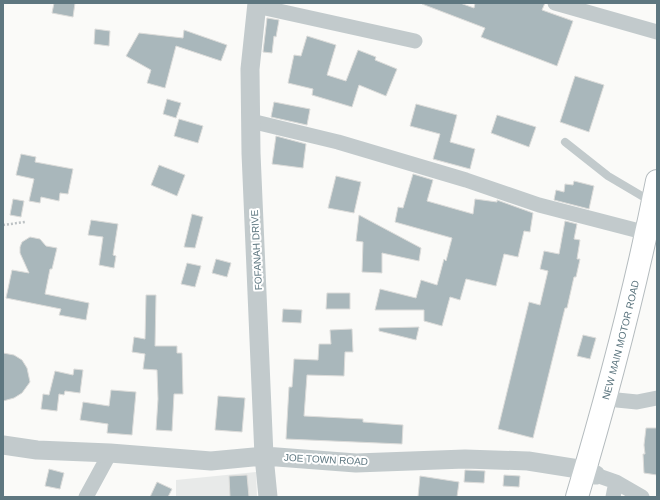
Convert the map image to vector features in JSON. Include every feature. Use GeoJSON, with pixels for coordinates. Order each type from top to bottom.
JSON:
{"type":"FeatureCollection","features":[{"type":"Feature","properties":{"kind":"highway","name":"NEW MAIN MOTOR ROAD"},"geometry":{"type":"LineString","coordinates":[[590,497],[599,476],[652,236],[653,203],[657,181]]}},
{"type":"Feature","properties":{"kind":"highway","name":"NEW MAIN MOTOR ROAD"},"geometry":{"type":"LineString","coordinates":[[577,497],[599,476],[606,397],[652,236]]}},
{"type":"Feature","properties":{"kind":"street"},"geometry":{"type":"LineString","coordinates":[[555,3],[657,32]]}},
{"type":"Feature","properties":{"kind":"street"},"geometry":{"type":"LineString","coordinates":[[257,5],[415,41]]}},
{"type":"Feature","properties":{"kind":"street","name":"FOFANAH DRIVE"},"geometry":{"type":"LineString","coordinates":[[257,5],[250,69],[251,153],[264,456],[268,497]]}},
{"type":"Feature","properties":{"kind":"street"},"geometry":{"type":"LineString","coordinates":[[251,121],[338,142],[466,180],[539,205],[652,236]]}},
{"type":"Feature","properties":{"kind":"street"},"geometry":{"type":"LineString","coordinates":[[617,400],[637,402],[657,398]]}},
{"type":"Feature","properties":{"kind":"street","name":"JOE TOWN ROAD"},"geometry":{"type":"LineString","coordinates":[[3,445],[37,450],[110,453],[211,461],[264,456],[356,463],[465,459],[520,461],[599,476],[642,497]]}},
{"type":"Feature","properties":{"kind":"street"},"geometry":{"type":"LineString","coordinates":[[86,497],[110,453]]}},
{"type":"Feature","properties":{"kind":"street"},"geometry":{"type":"LineString","coordinates":[[599,476],[613,497]]}},
{"type":"Feature","properties":{"kind":"lane"},"geometry":{"type":"LineString","coordinates":[[565,142],[608,176],[653,203]]}},
{"type":"Feature","properties":{"kind":"path"},"geometry":{"type":"LineString","coordinates":[[3,225],[24,222]]}},
{"type":"Feature","properties":{"kind":"shaded area"},"geometry":{"type":"Polygon","coordinates":[[[256,472],[257,497],[176,497],[176,480],[256,472]]]}},
{"type":"Feature","properties":{"kind":"building"},"geometry":{"type":"Polygon","coordinates":[[[54,3],[75,3],[73,17],[52,13],[54,3]]]}},
{"type":"Feature","properties":{"kind":"building"},"geometry":{"type":"Polygon","coordinates":[[[422,3],[460,3],[474,8],[475,3],[545,3],[542,10],[573,21],[557,66],[481,37],[485,28],[422,3]]]}},
{"type":"Feature","properties":{"kind":"building"},"geometry":{"type":"Polygon","coordinates":[[[267,18],[279,20],[276,37],[274,36],[272,53],[263,52],[267,18]]]}},
{"type":"Feature","properties":{"kind":"building"},"geometry":{"type":"Polygon","coordinates":[[[95,29],[110,31],[109,46],[94,44],[95,29]]]}},
{"type":"Feature","properties":{"kind":"building"},"geometry":{"type":"Polygon","coordinates":[[[184,30],[227,45],[221,61],[176,46],[165,88],[147,83],[151,70],[126,56],[139,33],[183,38],[184,30]]]}},
{"type":"Feature","properties":{"kind":"building"},"geometry":{"type":"Polygon","coordinates":[[[307,36],[336,45],[327,75],[346,81],[358,50],[376,57],[375,60],[397,69],[386,96],[359,85],[352,107],[312,95],[313,89],[288,83],[294,55],[301,56],[307,36]]]}},
{"type":"Feature","properties":{"kind":"building"},"geometry":{"type":"Polygon","coordinates":[[[575,76],[604,85],[589,132],[560,122],[575,76]]]}},
{"type":"Feature","properties":{"kind":"building"},"geometry":{"type":"Polygon","coordinates":[[[167,99],[181,103],[176,118],[163,114],[167,99]]]}},
{"type":"Feature","properties":{"kind":"building"},"geometry":{"type":"Polygon","coordinates":[[[274,102],[310,109],[307,125],[271,117],[274,102]]]}},
{"type":"Feature","properties":{"kind":"building"},"geometry":{"type":"Polygon","coordinates":[[[416,104],[457,115],[450,142],[475,149],[470,169],[433,159],[440,134],[410,126],[416,104]]]}},
{"type":"Feature","properties":{"kind":"building"},"geometry":{"type":"Polygon","coordinates":[[[497,115],[536,127],[529,147],[491,133],[497,115]]]}},
{"type":"Feature","properties":{"kind":"building"},"geometry":{"type":"Polygon","coordinates":[[[179,119],[203,126],[198,143],[174,136],[179,119]]]}},
{"type":"Feature","properties":{"kind":"building"},"geometry":{"type":"Polygon","coordinates":[[[276,136],[306,144],[303,168],[272,164],[276,136]]]}},
{"type":"Feature","properties":{"kind":"building"},"geometry":{"type":"Polygon","coordinates":[[[21,154],[36,157],[35,162],[73,169],[68,194],[60,193],[59,201],[41,197],[40,203],[29,201],[34,179],[16,175],[21,154]]]}},
{"type":"Feature","properties":{"kind":"building"},"geometry":{"type":"Polygon","coordinates":[[[159,165],[185,175],[177,196],[151,185],[159,165]]]}},
{"type":"Feature","properties":{"kind":"building"},"geometry":{"type":"Polygon","coordinates":[[[413,174],[433,180],[427,201],[473,214],[475,199],[497,202],[497,200],[533,213],[530,232],[524,231],[518,257],[504,254],[496,286],[466,279],[460,300],[450,297],[442,326],[424,321],[424,310],[375,310],[380,289],[416,298],[421,280],[437,285],[444,259],[446,261],[452,238],[395,222],[398,207],[403,208],[413,174]]]}},
{"type":"Feature","properties":{"kind":"building"},"geometry":{"type":"Polygon","coordinates":[[[336,176],[361,182],[354,213],[328,208],[336,176]]]}},
{"type":"Feature","properties":{"kind":"building"},"geometry":{"type":"Polygon","coordinates":[[[574,181],[594,186],[589,209],[554,200],[556,190],[564,192],[565,184],[573,185],[574,181]]]}},
{"type":"Feature","properties":{"kind":"building"},"geometry":{"type":"Polygon","coordinates":[[[13,199],[24,201],[21,217],[10,215],[13,199]]]}},
{"type":"Feature","properties":{"kind":"building"},"geometry":{"type":"Polygon","coordinates":[[[192,214],[203,217],[195,248],[184,247],[192,214]]]}},
{"type":"Feature","properties":{"kind":"building"},"geometry":{"type":"Polygon","coordinates":[[[359,215],[421,248],[419,261],[382,253],[382,273],[362,272],[363,242],[356,241],[359,215]]]}},
{"type":"Feature","properties":{"kind":"building"},"geometry":{"type":"Polygon","coordinates":[[[91,220],[118,224],[113,255],[116,256],[114,268],[99,265],[103,237],[88,235],[91,220]]]}},
{"type":"Feature","properties":{"kind":"building"},"geometry":{"type":"Polygon","coordinates":[[[565,221],[577,224],[574,239],[580,240],[577,259],[580,259],[567,308],[565,308],[533,438],[498,429],[529,302],[540,305],[548,271],[540,269],[544,251],[559,254],[565,221]]]}},
{"type":"Feature","properties":{"kind":"building"},"geometry":{"type":"Polygon","coordinates":[[[30,237],[40,239],[46,246],[57,248],[52,269],[50,269],[45,294],[89,303],[86,320],[59,315],[61,309],[6,298],[12,270],[29,273],[20,253],[20,247],[22,242],[30,237]]]}},
{"type":"Feature","properties":{"kind":"building"},"geometry":{"type":"Polygon","coordinates":[[[216,259],[231,263],[227,277],[212,273],[216,259]]]}},
{"type":"Feature","properties":{"kind":"building"},"geometry":{"type":"Polygon","coordinates":[[[187,263],[201,266],[195,287],[181,284],[187,263]]]}},
{"type":"Feature","properties":{"kind":"building"},"geometry":{"type":"Polygon","coordinates":[[[327,293],[350,293],[350,309],[326,309],[327,293]]]}},
{"type":"Feature","properties":{"kind":"building"},"geometry":{"type":"Polygon","coordinates":[[[146,295],[156,295],[155,346],[177,346],[177,353],[182,353],[183,394],[174,394],[172,431],[156,430],[158,399],[157,370],[143,369],[145,354],[132,352],[134,337],[145,339],[146,295]]]}},
{"type":"Feature","properties":{"kind":"building"},"geometry":{"type":"Polygon","coordinates":[[[283,309],[302,310],[301,323],[282,322],[283,309]]]}},
{"type":"Feature","properties":{"kind":"building"},"geometry":{"type":"Polygon","coordinates":[[[419,327],[416,340],[379,331],[379,328],[419,327]]]}},
{"type":"Feature","properties":{"kind":"building"},"geometry":{"type":"Polygon","coordinates":[[[352,329],[353,352],[345,352],[344,376],[307,375],[304,416],[363,419],[363,422],[403,425],[402,444],[286,439],[289,387],[292,387],[294,359],[318,360],[319,344],[331,344],[330,330],[352,329]]]}},
{"type":"Feature","properties":{"kind":"building"},"geometry":{"type":"Polygon","coordinates":[[[583,335],[596,338],[590,359],[577,356],[583,335]]]}},
{"type":"Feature","properties":{"kind":"building"},"geometry":{"type":"Polygon","coordinates":[[[3,353],[14,355],[22,360],[27,368],[30,382],[22,393],[14,398],[3,401],[3,353]]]}},
{"type":"Feature","properties":{"kind":"building"},"geometry":{"type":"Polygon","coordinates":[[[74,369],[83,370],[80,393],[65,391],[64,395],[59,394],[57,411],[41,409],[43,394],[49,395],[55,371],[73,375],[74,369]]]}},
{"type":"Feature","properties":{"kind":"building"},"geometry":{"type":"Polygon","coordinates":[[[111,390],[136,392],[132,435],[107,433],[108,424],[80,420],[83,402],[109,406],[111,390]]]}},
{"type":"Feature","properties":{"kind":"building"},"geometry":{"type":"Polygon","coordinates":[[[218,396],[245,398],[242,432],[215,430],[218,396]]]}},
{"type":"Feature","properties":{"kind":"building"},"geometry":{"type":"Polygon","coordinates":[[[646,428],[657,428],[657,475],[644,473],[643,454],[645,454],[644,445],[646,428]]]}},
{"type":"Feature","properties":{"kind":"building"},"geometry":{"type":"Polygon","coordinates":[[[49,469],[64,473],[60,489],[45,486],[49,469]]]}},
{"type":"Feature","properties":{"kind":"building"},"geometry":{"type":"Polygon","coordinates":[[[465,470],[485,471],[484,483],[464,482],[465,470]]]}},
{"type":"Feature","properties":{"kind":"building"},"geometry":{"type":"Polygon","coordinates":[[[247,475],[249,497],[230,497],[229,476],[247,475]]]}},
{"type":"Feature","properties":{"kind":"building"},"geometry":{"type":"Polygon","coordinates":[[[504,475],[520,476],[519,487],[503,486],[504,475]]]}},
{"type":"Feature","properties":{"kind":"building"},"geometry":{"type":"Polygon","coordinates":[[[420,476],[459,482],[457,497],[418,497],[420,476]]]}},
{"type":"Feature","properties":{"kind":"building"},"geometry":{"type":"Polygon","coordinates":[[[157,482],[172,489],[168,497],[150,497],[157,482]]]}}]}
